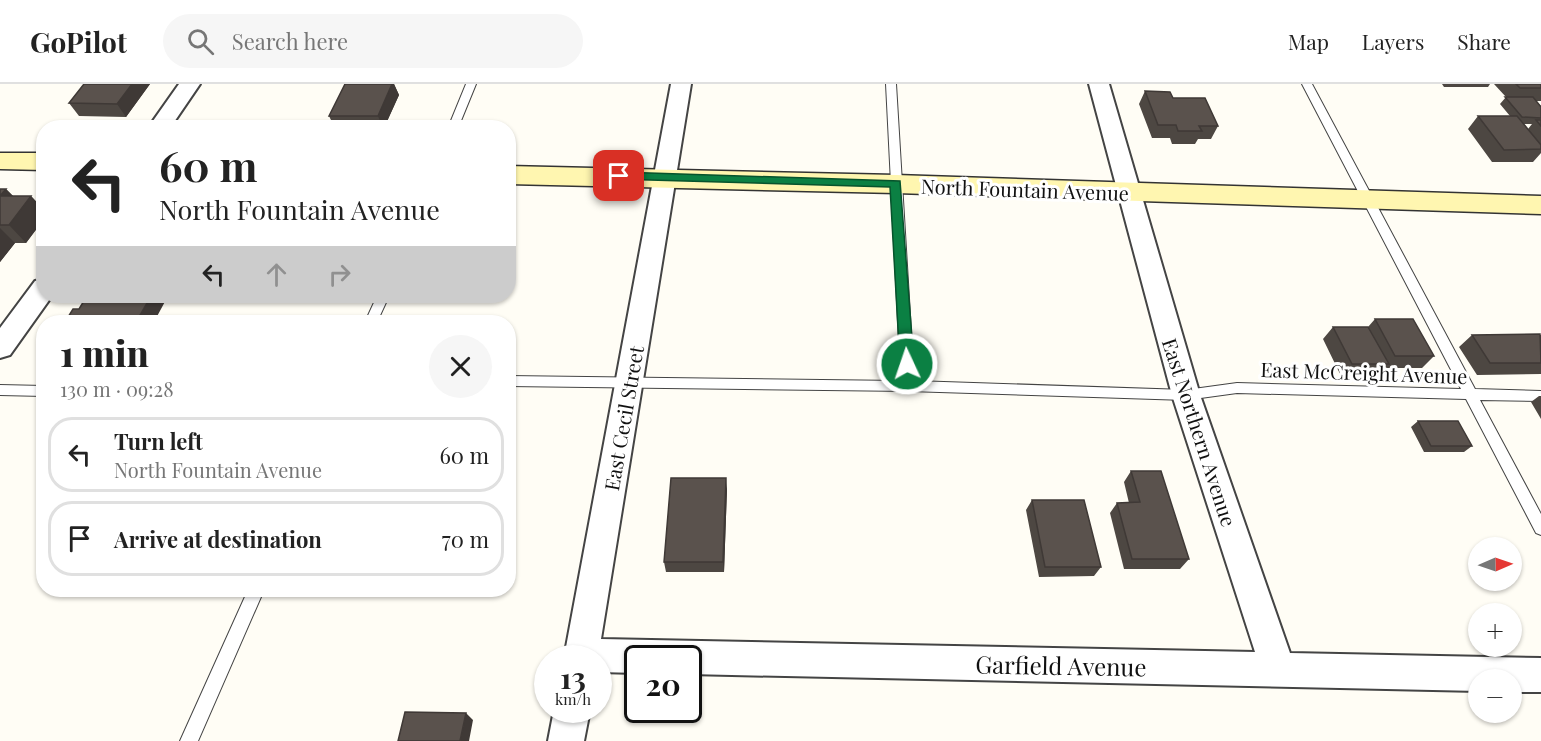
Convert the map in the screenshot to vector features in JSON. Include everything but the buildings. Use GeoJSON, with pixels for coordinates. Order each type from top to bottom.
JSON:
{"type":"FeatureCollection","features":[{"type":"Feature","properties":{"kind":"street"},"geometry":{"type":"LineString","coordinates":[[165,120],[190,84]]}},
{"type":"Feature","properties":{"kind":"street","name":"East Cecil Street"},"geometry":{"type":"LineString","coordinates":[[583,645],[681,84]]}},
{"type":"Feature","properties":{"kind":"street","name":"East Northern Avenue"},"geometry":{"type":"LineString","coordinates":[[1099,84],[1186,395],[1278,669]]}},
{"type":"Feature","properties":{"kind":"street"},"geometry":{"type":"LineString","coordinates":[[0,161],[36,162]]}},
{"type":"Feature","properties":{"kind":"street","name":"North Fountain Avenue"},"geometry":{"type":"LineString","coordinates":[[516,175],[664,177],[1541,205]]}},
{"type":"Feature","properties":{"kind":"street"},"geometry":{"type":"LineString","coordinates":[[0,348],[36,299]]}},
{"type":"Feature","properties":{"kind":"street","name":"Garfield Avenue"},"geometry":{"type":"LineString","coordinates":[[612,658],[1541,675]]}},
{"type":"Feature","properties":{"kind":"street"},"geometry":{"type":"LineString","coordinates":[[566,741],[569,723]]}},
{"type":"Feature","properties":{"kind":"lane"},"geometry":{"type":"LineString","coordinates":[[456,120],[471,84]]}},
{"type":"Feature","properties":{"kind":"lane"},"geometry":{"type":"LineString","coordinates":[[891,84],[908,386]]}},
{"type":"Feature","properties":{"kind":"lane"},"geometry":{"type":"LineString","coordinates":[[1307,84],[1541,528]]}},
{"type":"Feature","properties":{"kind":"lane","name":"East McCreight Avenue"},"geometry":{"type":"LineString","coordinates":[[516,381],[908,386],[1186,395],[1237,388],[1541,396]]}},
{"type":"Feature","properties":{"kind":"lane"},"geometry":{"type":"LineString","coordinates":[[0,390],[36,391]]}},
{"type":"Feature","properties":{"kind":"lane"},"geometry":{"type":"LineString","coordinates":[[189,741],[253,597]]}},
{"type":"Feature","properties":{"kind":"route"},"geometry":{"type":"LineString","coordinates":[[619,176],[896,184],[907,364]]}}]}
